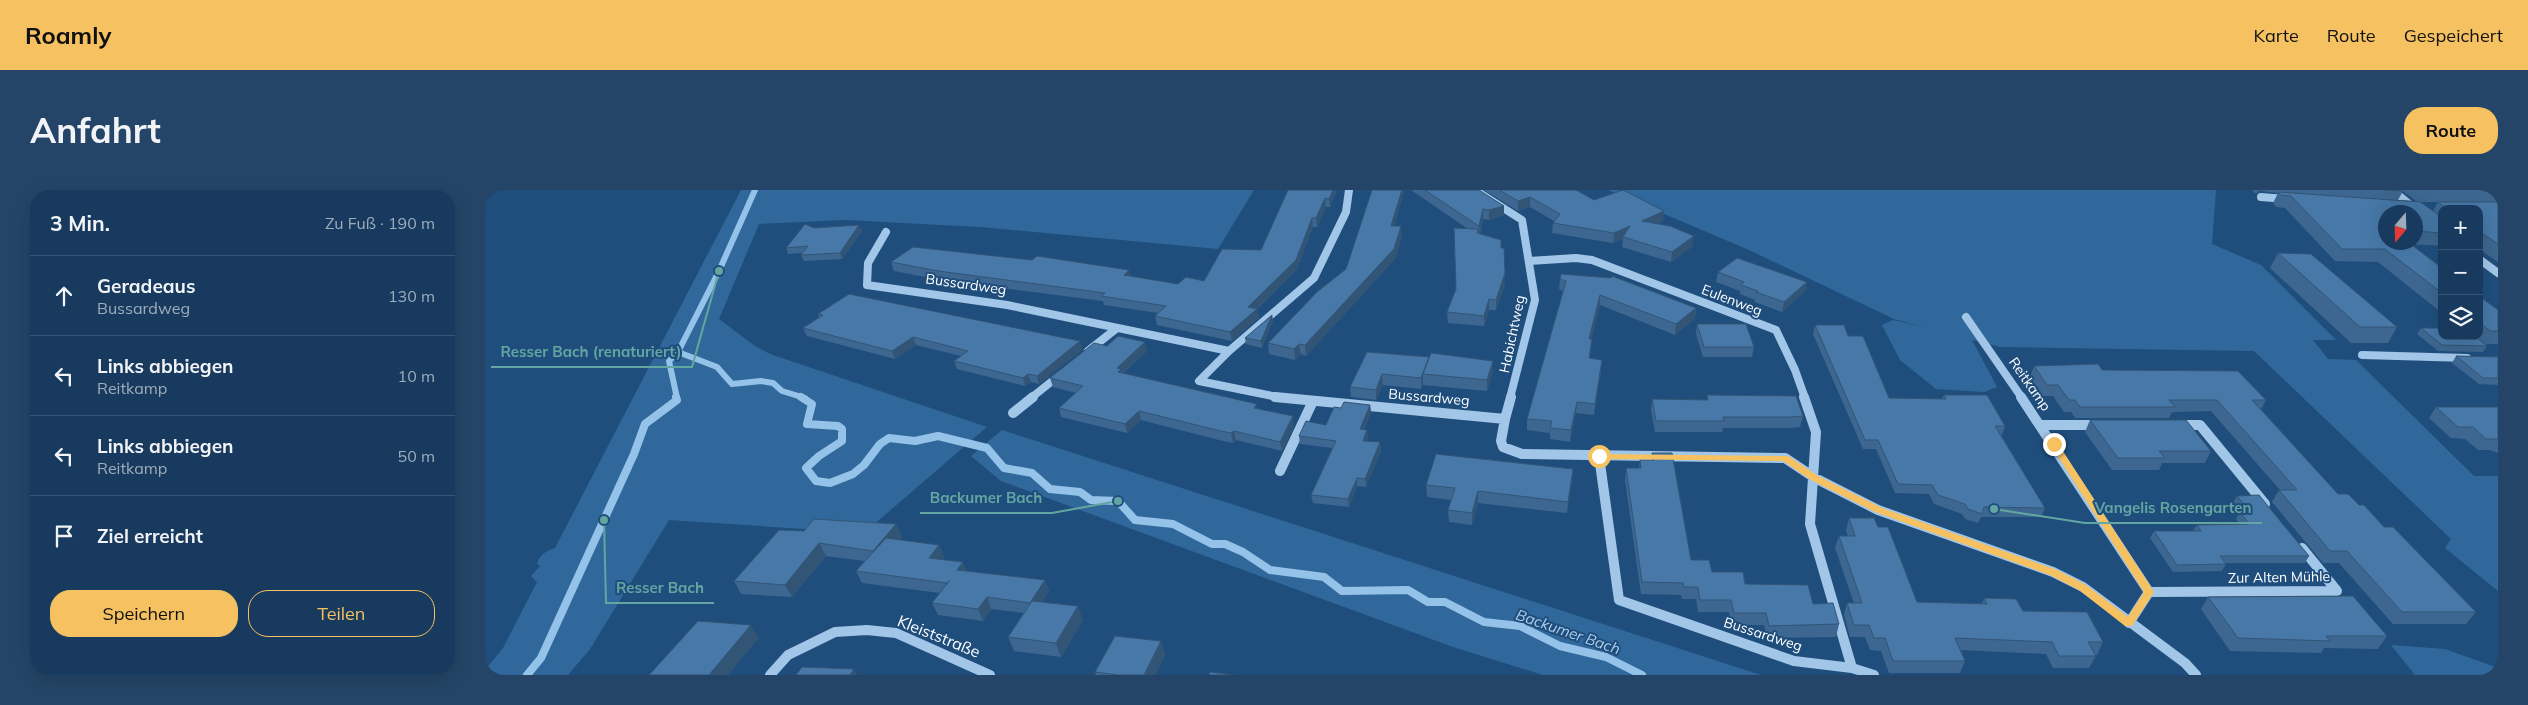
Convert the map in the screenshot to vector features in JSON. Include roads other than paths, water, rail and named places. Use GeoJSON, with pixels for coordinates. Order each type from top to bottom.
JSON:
{"type":"FeatureCollection","features":[{"type":"Feature","properties":{"kind":"street"},"geometry":{"type":"LineString","coordinates":[[1229,351],[1314,278],[1346,212],[1349,190]]}},
{"type":"Feature","properties":{"kind":"street","name":"Habichtweg"},"geometry":{"type":"LineString","coordinates":[[1475,190],[1522,220],[1535,300],[1505,419]]}},
{"type":"Feature","properties":{"kind":"street"},"geometry":{"type":"LineString","coordinates":[[2392,190],[2411,205]]}},
{"type":"Feature","properties":{"kind":"street"},"geometry":{"type":"LineString","coordinates":[[2261,197],[2290,199]]}},
{"type":"Feature","properties":{"kind":"street","name":"Bussardweg"},"geometry":{"type":"LineString","coordinates":[[886,232],[868,258],[865,270],[867,286],[1007,305],[1229,351]]}},
{"type":"Feature","properties":{"kind":"street","name":"Eulenweg"},"geometry":{"type":"LineString","coordinates":[[1529,261],[1576,258],[1592,260],[1776,330],[1795,370],[1816,432],[1815,478]]}},
{"type":"Feature","properties":{"kind":"street"},"geometry":{"type":"LineString","coordinates":[[2483,262],[2498,273]]}},
{"type":"Feature","properties":{"kind":"street","name":"Reitkamp"},"geometry":{"type":"LineString","coordinates":[[1966,317],[2041,425],[2149,592]]}},
{"type":"Feature","properties":{"kind":"street"},"geometry":{"type":"LineString","coordinates":[[1080,358],[1117,328]]}},
{"type":"Feature","properties":{"kind":"street","name":"Bussardweg"},"geometry":{"type":"LineString","coordinates":[[1229,351],[1199,381],[1280,398],[1505,419]]}},
{"type":"Feature","properties":{"kind":"street"},"geometry":{"type":"LineString","coordinates":[[2362,355],[2479,358]]}},
{"type":"Feature","properties":{"kind":"street"},"geometry":{"type":"LineString","coordinates":[[1013,413],[1065,371]]}},
{"type":"Feature","properties":{"kind":"street"},"geometry":{"type":"LineString","coordinates":[[1280,472],[1313,401]]}},
{"type":"Feature","properties":{"kind":"street"},"geometry":{"type":"LineString","coordinates":[[1505,419],[1501,441],[1503,447],[1511,452],[1534,455],[1785,458],[1815,478],[1879,510],[2053,572],[2083,587],[2185,663],[2196,675]]}},
{"type":"Feature","properties":{"kind":"street"},"geometry":{"type":"LineString","coordinates":[[2041,425],[2111,425]]}},
{"type":"Feature","properties":{"kind":"street"},"geometry":{"type":"LineString","coordinates":[[2171,425],[2201,425],[2275,515]]}},
{"type":"Feature","properties":{"kind":"street","name":"Bussardweg"},"geometry":{"type":"LineString","coordinates":[[1599,456],[1619,600],[1794,662],[1852,668]]}},
{"type":"Feature","properties":{"kind":"street"},"geometry":{"type":"LineString","coordinates":[[1815,478],[1810,524],[1852,668],[1874,675]]}},
{"type":"Feature","properties":{"kind":"street","name":"Zur Alten Mühle"},"geometry":{"type":"LineString","coordinates":[[2149,592],[2337,591],[2294,538]]}},
{"type":"Feature","properties":{"kind":"street"},"geometry":{"type":"LineString","coordinates":[[2129,623],[2149,592]]}},
{"type":"Feature","properties":{"kind":"street","name":"Kleiststraße"},"geometry":{"type":"LineString","coordinates":[[770,675],[788,655],[835,632],[867,630],[897,633],[990,675]]}},
{"type":"Feature","properties":{"kind":"waterway"},"geometry":{"type":"LineString","coordinates":[[678,352],[719,271],[755,190]]}},
{"type":"Feature","properties":{"kind":"waterway"},"geometry":{"type":"LineString","coordinates":[[677,398],[669,361],[678,352]]}},
{"type":"Feature","properties":{"kind":"waterway","name":"Backumer Bach"},"geometry":{"type":"LineString","coordinates":[[678,352],[717,367],[732,384],[761,381],[773,383],[782,391],[805,398]]}},
{"type":"Feature","properties":{"kind":"waterway"},"geometry":{"type":"LineString","coordinates":[[527,675],[541,658],[634,454],[645,424],[677,400],[676,397]]}},
{"type":"Feature","properties":{"kind":"waterway","name":"Backumer Bach"},"geometry":{"type":"LineString","coordinates":[[801,397],[812,404],[807,424],[838,426],[842,429],[842,441],[819,456],[806,468],[816,481],[830,483],[853,474],[864,465],[880,444],[889,438],[915,441],[938,436],[987,448],[1004,468],[1032,473],[1050,489],[1080,492],[1091,500],[1118,501],[1135,520],[1173,524],[1212,544],[1225,544],[1243,552],[1270,570],[1324,577],[1342,591],[1408,590],[1428,602],[1445,602],[1484,622],[1520,626],[1560,646],[1606,657],[1642,675]]}},
{"type":"Feature","properties":{"kind":"place","name":"Resser Bach (renaturiert)"},"geometry":{"type":"Point","coordinates":[719,271]}},
{"type":"Feature","properties":{"kind":"place","name":"Backumer Bach"},"geometry":{"type":"Point","coordinates":[1118,501]}},
{"type":"Feature","properties":{"kind":"place","name":"Vangelis Rosengarten"},"geometry":{"type":"Point","coordinates":[1994,509]}},
{"type":"Feature","properties":{"kind":"place","name":"Resser Bach"},"geometry":{"type":"Point","coordinates":[604,520]}}]}
